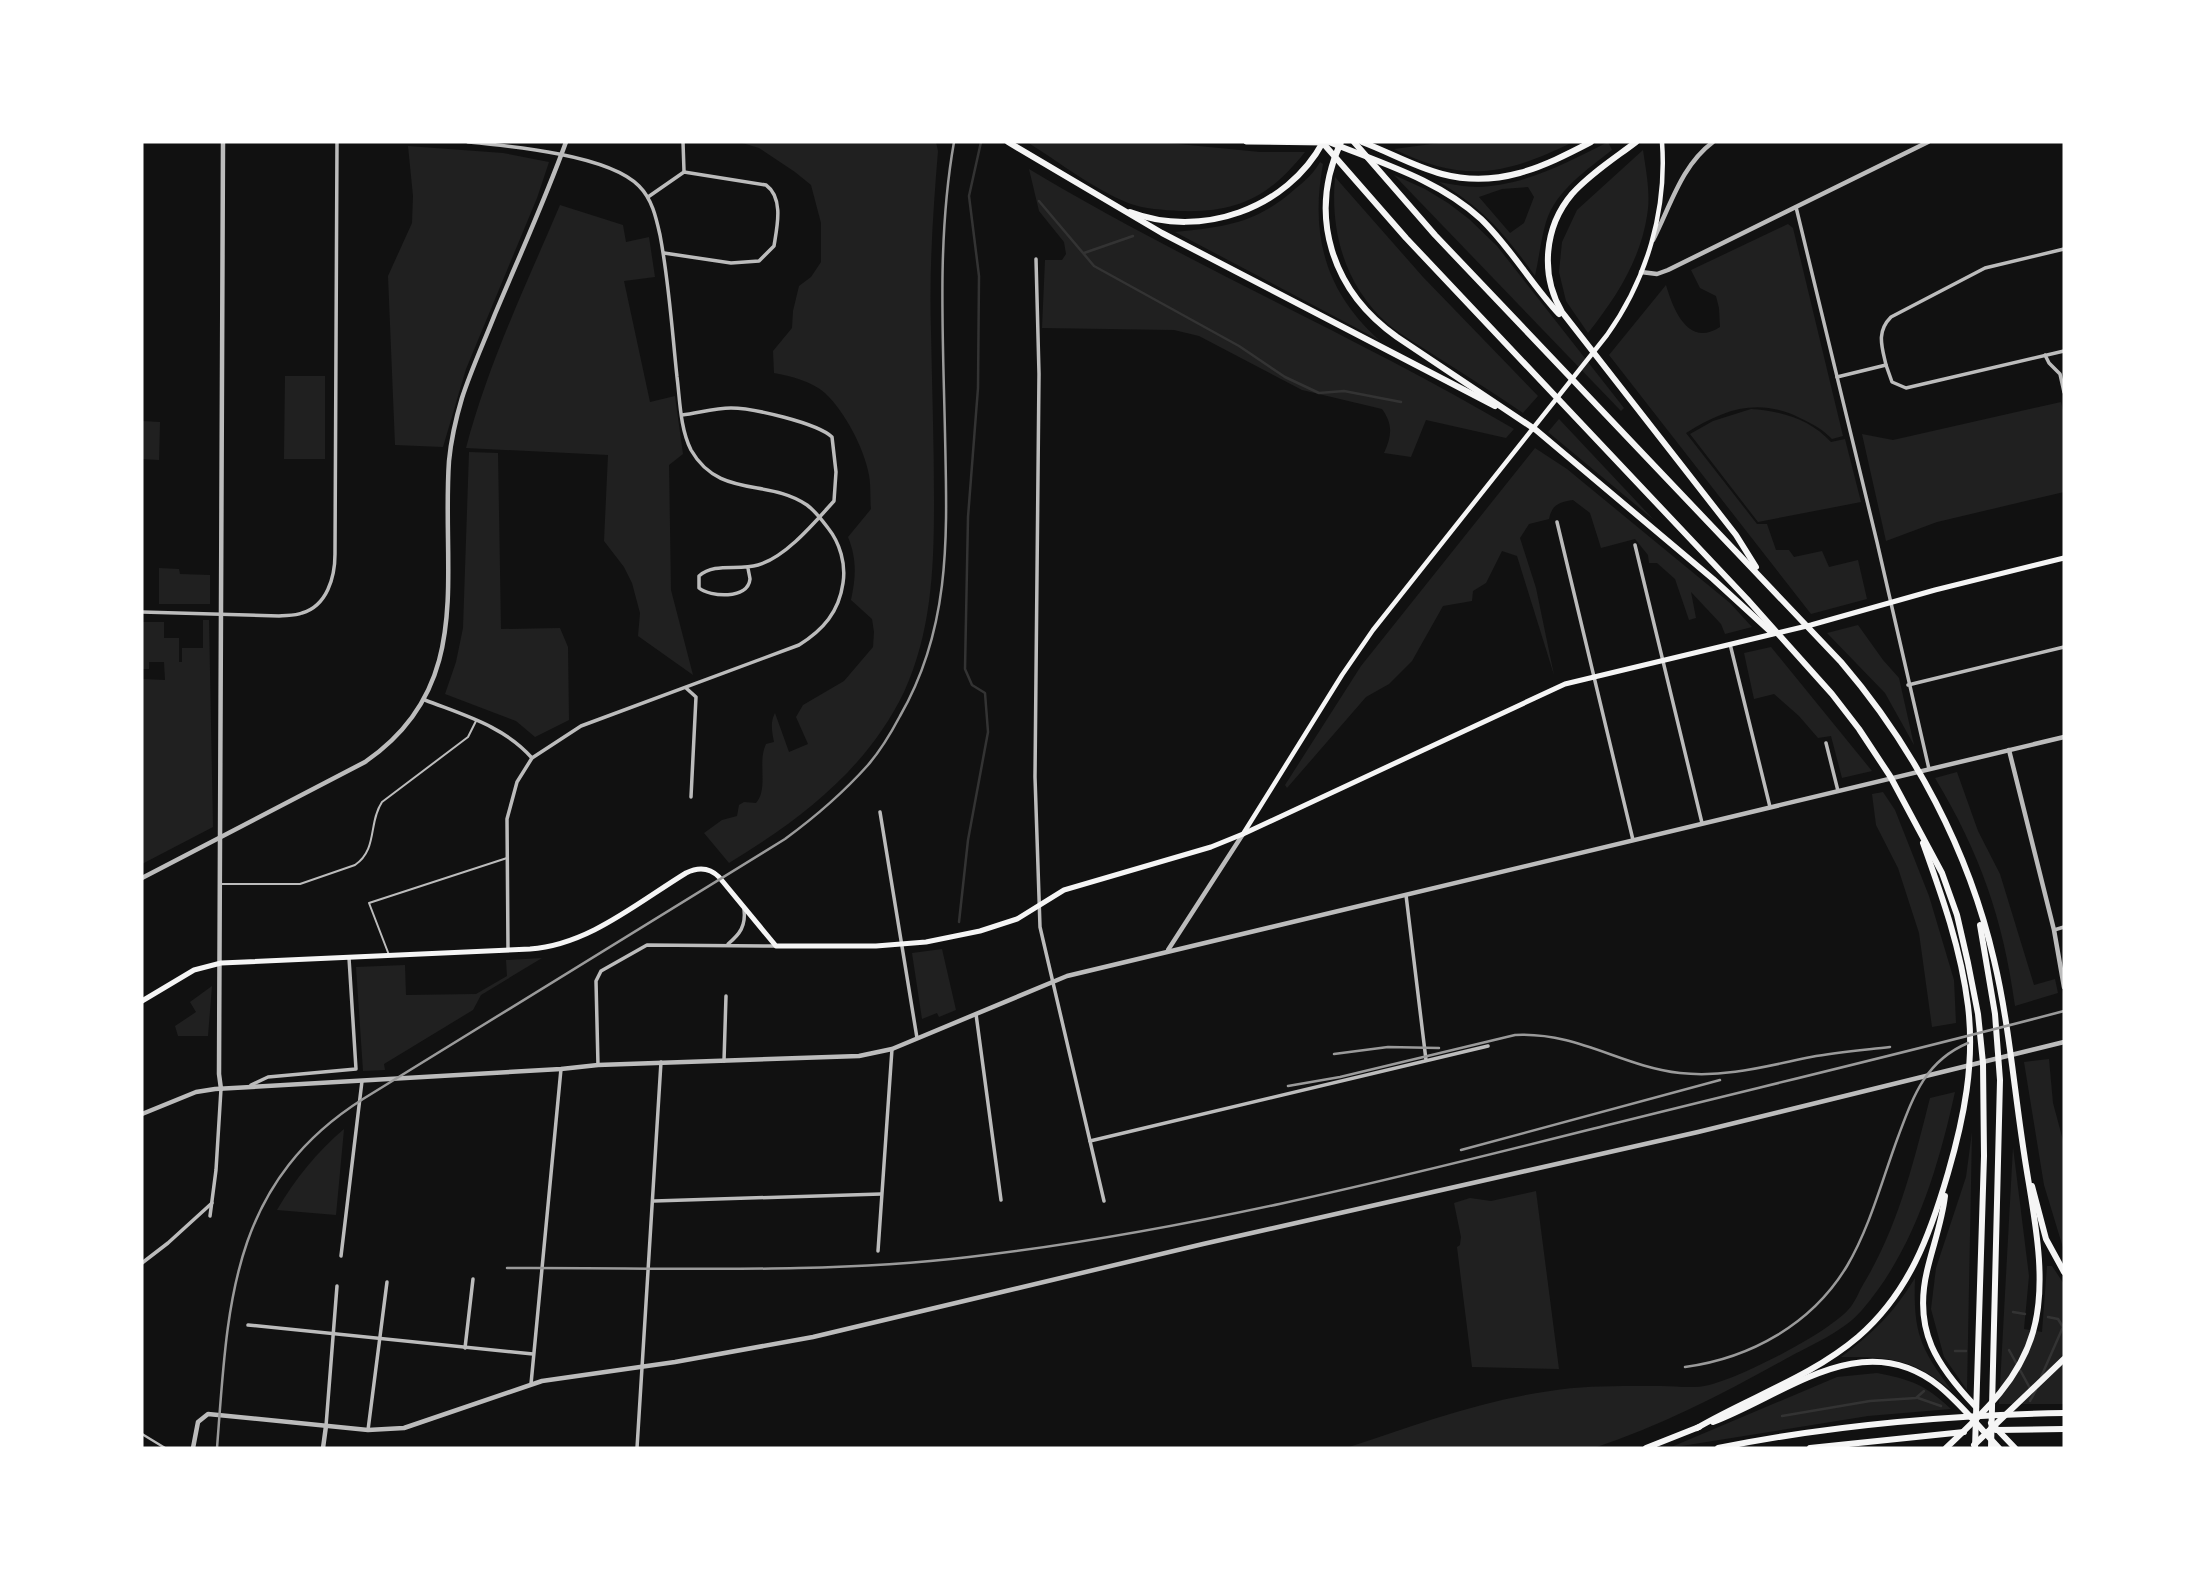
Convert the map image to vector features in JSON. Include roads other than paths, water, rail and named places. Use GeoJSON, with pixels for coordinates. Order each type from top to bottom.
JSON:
{"type":"FeatureCollection","features":[{"type":"Feature","properties":{"kind":"highway"},"geometry":{"type":"LineString","coordinates":[[1008,142],[1162,233],[1480,399],[1516,415]]}},
{"type":"Feature","properties":{"kind":"highway"},"geometry":{"type":"LineString","coordinates":[[1112,204],[1135,214],[1159,219],[1220,218],[1242,212],[1283,189],[1303,171],[1322,142],[1406,239],[1747,599],[1822,683],[1866,738],[1914,818],[1950,918],[1980,1031],[1984,1099],[1973,1448]]}},
{"type":"Feature","properties":{"kind":"highway"},"geometry":{"type":"LineString","coordinates":[[1329,142],[1439,189],[1481,219],[1549,304],[1575,331]]}},
{"type":"Feature","properties":{"kind":"highway"},"geometry":{"type":"LineString","coordinates":[[1341,142],[1331,167],[1326,201],[1328,232],[1342,278],[1361,306],[1397,337],[1516,415],[1568,455],[1796,655]]}},
{"type":"Feature","properties":{"kind":"highway"},"geometry":{"type":"LineString","coordinates":[[1353,142],[1435,235],[1833,654],[1872,700],[1894,732],[1934,800],[1955,843],[1974,896],[1993,975],[2025,1163],[2040,1281],[2034,1329],[2023,1360],[1991,1405],[1946,1448]]}},
{"type":"Feature","properties":{"kind":"highway"},"geometry":{"type":"LineString","coordinates":[[1363,142],[1441,174],[1483,179],[1507,178],[1529,172],[1591,142]]}},
{"type":"Feature","properties":{"kind":"highway"},"geometry":{"type":"LineString","coordinates":[[1636,142],[1574,192],[1563,206],[1553,226],[1548,253],[1549,279],[1558,305],[1575,331],[1736,535],[1765,581]]}},
{"type":"Feature","properties":{"kind":"highway"},"geometry":{"type":"LineString","coordinates":[[1991,1448],[2000,1097],[1993,975]]}},
{"type":"Feature","properties":{"kind":"highway"},"geometry":{"type":"LineString","coordinates":[[1697,1428],[1727,1410],[1824,1362],[1875,1321],[1901,1289],[1922,1253],[1934,1222],[1966,1103],[1970,1044],[1968,981]]}},
{"type":"Feature","properties":{"kind":"highway"},"geometry":{"type":"LineString","coordinates":[[2025,1163],[2046,1239],[2064,1272]]}},
{"type":"Feature","properties":{"kind":"highway"},"geometry":{"type":"LineString","coordinates":[[1947,1177],[1942,1214],[1927,1270],[1923,1304],[1926,1330],[1933,1352],[1944,1371],[2015,1448]]}},
{"type":"Feature","properties":{"kind":"highway"},"geometry":{"type":"LineString","coordinates":[[1973,1448],[2064,1359]]}},
{"type":"Feature","properties":{"kind":"highway"},"geometry":{"type":"LineString","coordinates":[[1646,1448],[1730,1416],[1819,1372],[1853,1363],[1885,1363],[1908,1369],[1933,1382],[1999,1448]]}},
{"type":"Feature","properties":{"kind":"highway"},"geometry":{"type":"LineString","coordinates":[[1718,1448],[1870,1425],[1977,1415],[2064,1413]]}},
{"type":"Feature","properties":{"kind":"highway"},"geometry":{"type":"LineString","coordinates":[[1810,1448],[1945,1433],[2064,1429]]}},
{"type":"Feature","properties":{"kind":"main road"},"geometry":{"type":"LineString","coordinates":[[1246,142],[1363,142]]}},
{"type":"Feature","properties":{"kind":"main road"},"geometry":{"type":"LineString","coordinates":[[1243,834],[1366,640],[1608,335],[1625,309],[1650,247],[1661,206],[1664,167],[1662,142]]}},
{"type":"Feature","properties":{"kind":"main road"},"geometry":{"type":"LineString","coordinates":[[142,1001],[194,970],[221,963],[546,948],[579,938],[698,869],[714,872],[776,946],[926,942],[1000,925],[1017,919],[1064,890],[1210,847],[1243,834],[1565,684],[1811,625],[2064,558]]}},
{"type":"Feature","properties":{"kind":"street"},"geometry":{"type":"LineString","coordinates":[[209,1216],[221,1089],[223,142]]}},
{"type":"Feature","properties":{"kind":"street"},"geometry":{"type":"LineString","coordinates":[[142,612],[277,616],[302,613],[313,607],[326,593],[335,572],[337,142]]}},
{"type":"Feature","properties":{"kind":"street"},"geometry":{"type":"LineString","coordinates":[[468,142],[562,154],[617,172],[631,179],[648,197],[664,253],[682,415],[691,449],[710,473],[729,483],[798,500],[820,517],[836,538],[844,579],[840,599],[824,626],[799,645],[581,726],[532,758],[521,774],[507,819],[508,949]]}},
{"type":"Feature","properties":{"kind":"street"},"geometry":{"type":"LineString","coordinates":[[142,878],[365,762],[388,746],[425,700],[441,656],[447,623],[449,462],[456,424],[474,366],[566,142]]}},
{"type":"Feature","properties":{"kind":"street"},"geometry":{"type":"LineString","coordinates":[[683,142],[684,172]]}},
{"type":"Feature","properties":{"kind":"street"},"geometry":{"type":"LineString","coordinates":[[1650,247],[1682,177],[1695,158],[1713,142]]}},
{"type":"Feature","properties":{"kind":"street"},"geometry":{"type":"LineString","coordinates":[[1641,272],[1657,274],[1668,270],[1928,142]]}},
{"type":"Feature","properties":{"kind":"street"},"geometry":{"type":"LineString","coordinates":[[648,197],[684,172],[766,185],[777,198],[774,246],[770,253],[759,261],[749,263],[664,253]]}},
{"type":"Feature","properties":{"kind":"street"},"geometry":{"type":"LineString","coordinates":[[1796,207],[1929,769]]}},
{"type":"Feature","properties":{"kind":"street"},"geometry":{"type":"LineString","coordinates":[[2064,248],[1985,268],[1891,317],[1883,326],[1880,337],[1892,382],[1906,388],[2064,351]]}},
{"type":"Feature","properties":{"kind":"street"},"geometry":{"type":"LineString","coordinates":[[1036,259],[1039,373],[1035,778],[1040,927],[1104,1201]]}},
{"type":"Feature","properties":{"kind":"street"},"geometry":{"type":"LineString","coordinates":[[2045,355],[2060,374],[2064,392]]}},
{"type":"Feature","properties":{"kind":"street"},"geometry":{"type":"LineString","coordinates":[[1838,377],[1886,365]]}},
{"type":"Feature","properties":{"kind":"street"},"geometry":{"type":"LineString","coordinates":[[682,415],[731,408],[780,417],[825,430],[832,437],[835,448],[836,494],[820,517],[783,552],[768,561],[748,568],[707,569],[699,576],[699,588],[710,595],[741,592],[748,586],[748,568]]}},
{"type":"Feature","properties":{"kind":"street"},"geometry":{"type":"LineString","coordinates":[[1558,522],[1633,839]]}},
{"type":"Feature","properties":{"kind":"street"},"geometry":{"type":"LineString","coordinates":[[1635,545],[1702,823]]}},
{"type":"Feature","properties":{"kind":"street"},"geometry":{"type":"LineString","coordinates":[[1730,644],[1770,807]]}},
{"type":"Feature","properties":{"kind":"street"},"geometry":{"type":"LineString","coordinates":[[1908,685],[2064,647]]}},
{"type":"Feature","properties":{"kind":"street"},"geometry":{"type":"LineString","coordinates":[[686,688],[696,696],[691,797]]}},
{"type":"Feature","properties":{"kind":"street"},"geometry":{"type":"LineString","coordinates":[[425,700],[511,737],[532,758]]}},
{"type":"Feature","properties":{"kind":"street"},"geometry":{"type":"LineString","coordinates":[[142,1114],[196,1092],[221,1089],[598,1065],[859,1056],[892,1049],[1054,980],[2064,737]]}},
{"type":"Feature","properties":{"kind":"street"},"geometry":{"type":"LineString","coordinates":[[1826,743],[1838,791]]}},
{"type":"Feature","properties":{"kind":"street"},"geometry":{"type":"LineString","coordinates":[[2009,750],[2054,930],[2064,987]]}},
{"type":"Feature","properties":{"kind":"street"},"geometry":{"type":"LineString","coordinates":[[880,813],[917,1038]]}},
{"type":"Feature","properties":{"kind":"street"},"geometry":{"type":"LineString","coordinates":[[1168,951],[1243,834]]}},
{"type":"Feature","properties":{"kind":"street"},"geometry":{"type":"LineString","coordinates":[[1406,895],[1426,1060]]}},
{"type":"Feature","properties":{"kind":"street"},"geometry":{"type":"LineString","coordinates":[[728,944],[742,929],[744,907]]}},
{"type":"Feature","properties":{"kind":"street"},"geometry":{"type":"LineString","coordinates":[[2054,930],[2064,927]]}},
{"type":"Feature","properties":{"kind":"street"},"geometry":{"type":"LineString","coordinates":[[598,1065],[596,981],[599,973],[647,945],[776,946]]}},
{"type":"Feature","properties":{"kind":"street"},"geometry":{"type":"LineString","coordinates":[[246,1088],[268,1077],[356,1069],[349,958]]}},
{"type":"Feature","properties":{"kind":"street"},"geometry":{"type":"LineString","coordinates":[[724,1062],[726,996]]}},
{"type":"Feature","properties":{"kind":"street"},"geometry":{"type":"LineString","coordinates":[[976,1012],[1001,1200]]}},
{"type":"Feature","properties":{"kind":"street"},"geometry":{"type":"LineString","coordinates":[[193,1448],[197,1425],[201,1418],[208,1414],[369,1430],[404,1428],[531,1384],[813,1337],[1179,1250],[1698,1132],[2064,1042]]}},
{"type":"Feature","properties":{"kind":"street"},"geometry":{"type":"LineString","coordinates":[[1090,1141],[1488,1046]]}},
{"type":"Feature","properties":{"kind":"street"},"geometry":{"type":"LineString","coordinates":[[878,1251],[892,1049]]}},
{"type":"Feature","properties":{"kind":"street"},"geometry":{"type":"LineString","coordinates":[[637,1448],[662,1062]]}},
{"type":"Feature","properties":{"kind":"street"},"geometry":{"type":"LineString","coordinates":[[531,1384],[561,1069]]}},
{"type":"Feature","properties":{"kind":"street"},"geometry":{"type":"LineString","coordinates":[[341,1256],[362,1081]]}},
{"type":"Feature","properties":{"kind":"street"},"geometry":{"type":"LineString","coordinates":[[654,1201],[881,1194]]}},
{"type":"Feature","properties":{"kind":"street"},"geometry":{"type":"LineString","coordinates":[[142,1263],[169,1243],[212,1202]]}},
{"type":"Feature","properties":{"kind":"street"},"geometry":{"type":"LineString","coordinates":[[465,1348],[473,1279]]}},
{"type":"Feature","properties":{"kind":"street"},"geometry":{"type":"LineString","coordinates":[[369,1430],[387,1282]]}},
{"type":"Feature","properties":{"kind":"street"},"geometry":{"type":"LineString","coordinates":[[323,1448],[337,1286]]}},
{"type":"Feature","properties":{"kind":"street"},"geometry":{"type":"LineString","coordinates":[[248,1325],[533,1354]]}},
{"type":"Feature","properties":{"kind":"street"},"geometry":{"type":"LineString","coordinates":[[142,1434],[165,1448]]}},
{"type":"Feature","properties":{"kind":"lane"},"geometry":{"type":"LineString","coordinates":[[221,884],[300,884],[355,865],[368,853],[374,829],[374,814],[382,802],[468,737],[476,720]]}},
{"type":"Feature","properties":{"kind":"lane"},"geometry":{"type":"LineString","coordinates":[[389,956],[369,903],[507,858]]}},
{"type":"Feature","properties":{"kind":"waterway"},"geometry":{"type":"LineString","coordinates":[[959,922],[968,840],[988,732],[985,693],[972,685],[965,669],[968,517],[978,388],[979,276],[969,196],[981,142]]}},
{"type":"Feature","properties":{"kind":"waterway"},"geometry":{"type":"LineString","coordinates":[[1039,201],[1094,266],[1239,346],[1285,377],[1319,393],[1344,391],[1401,402]]}},
{"type":"Feature","properties":{"kind":"waterway"},"geometry":{"type":"LineString","coordinates":[[1084,253],[1133,236]]}},
{"type":"Feature","properties":{"kind":"waterway"},"geometry":{"type":"LineString","coordinates":[[2013,1312],[2025,1314]]}},
{"type":"Feature","properties":{"kind":"waterway"},"geometry":{"type":"LineString","coordinates":[[2041,1377],[2063,1327],[2058,1319],[2048,1317]]}},
{"type":"Feature","properties":{"kind":"waterway"},"geometry":{"type":"LineString","coordinates":[[2009,1350],[2031,1390]]}},
{"type":"Feature","properties":{"kind":"waterway"},"geometry":{"type":"LineString","coordinates":[[1955,1351],[1966,1351]]}},
{"type":"Feature","properties":{"kind":"waterway"},"geometry":{"type":"LineString","coordinates":[[2030,1401],[2036,1390]]}},
{"type":"Feature","properties":{"kind":"waterway"},"geometry":{"type":"LineString","coordinates":[[1782,1416],[1870,1401],[1916,1398],[1924,1391]]}},
{"type":"Feature","properties":{"kind":"waterway"},"geometry":{"type":"LineString","coordinates":[[1918,1398],[1941,1406]]}},
{"type":"Feature","properties":{"kind":"railway"},"geometry":{"type":"LineString","coordinates":[[217,1448],[226,1346],[233,1298],[244,1252],[261,1209],[285,1169],[319,1133],[363,1099],[785,839],[828,804],[868,765],[893,729],[917,682],[929,648],[943,578],[946,507],[943,250],[954,142]]}},
{"type":"Feature","properties":{"kind":"railway"},"geometry":{"type":"LineString","coordinates":[[507,1268],[739,1269],[912,1263],[1131,1233],[1291,1202],[2064,1011]]}},
{"type":"Feature","properties":{"kind":"railway"},"geometry":{"type":"LineString","coordinates":[[1288,1086],[1340,1077],[1515,1035],[1559,1039],[1638,1064],[1697,1074],[1746,1070],[1821,1055],[1890,1047]]}},
{"type":"Feature","properties":{"kind":"railway"},"geometry":{"type":"LineString","coordinates":[[1685,1367],[1733,1356],[1778,1335],[1798,1321],[1833,1287],[1862,1235],[1915,1094],[1941,1060],[1968,1043]]}},
{"type":"Feature","properties":{"kind":"railway"},"geometry":{"type":"LineString","coordinates":[[1334,1054],[1388,1047],[1439,1048]]}},
{"type":"Feature","properties":{"kind":"railway"},"geometry":{"type":"LineString","coordinates":[[1461,1150],[1720,1080]]}}]}
